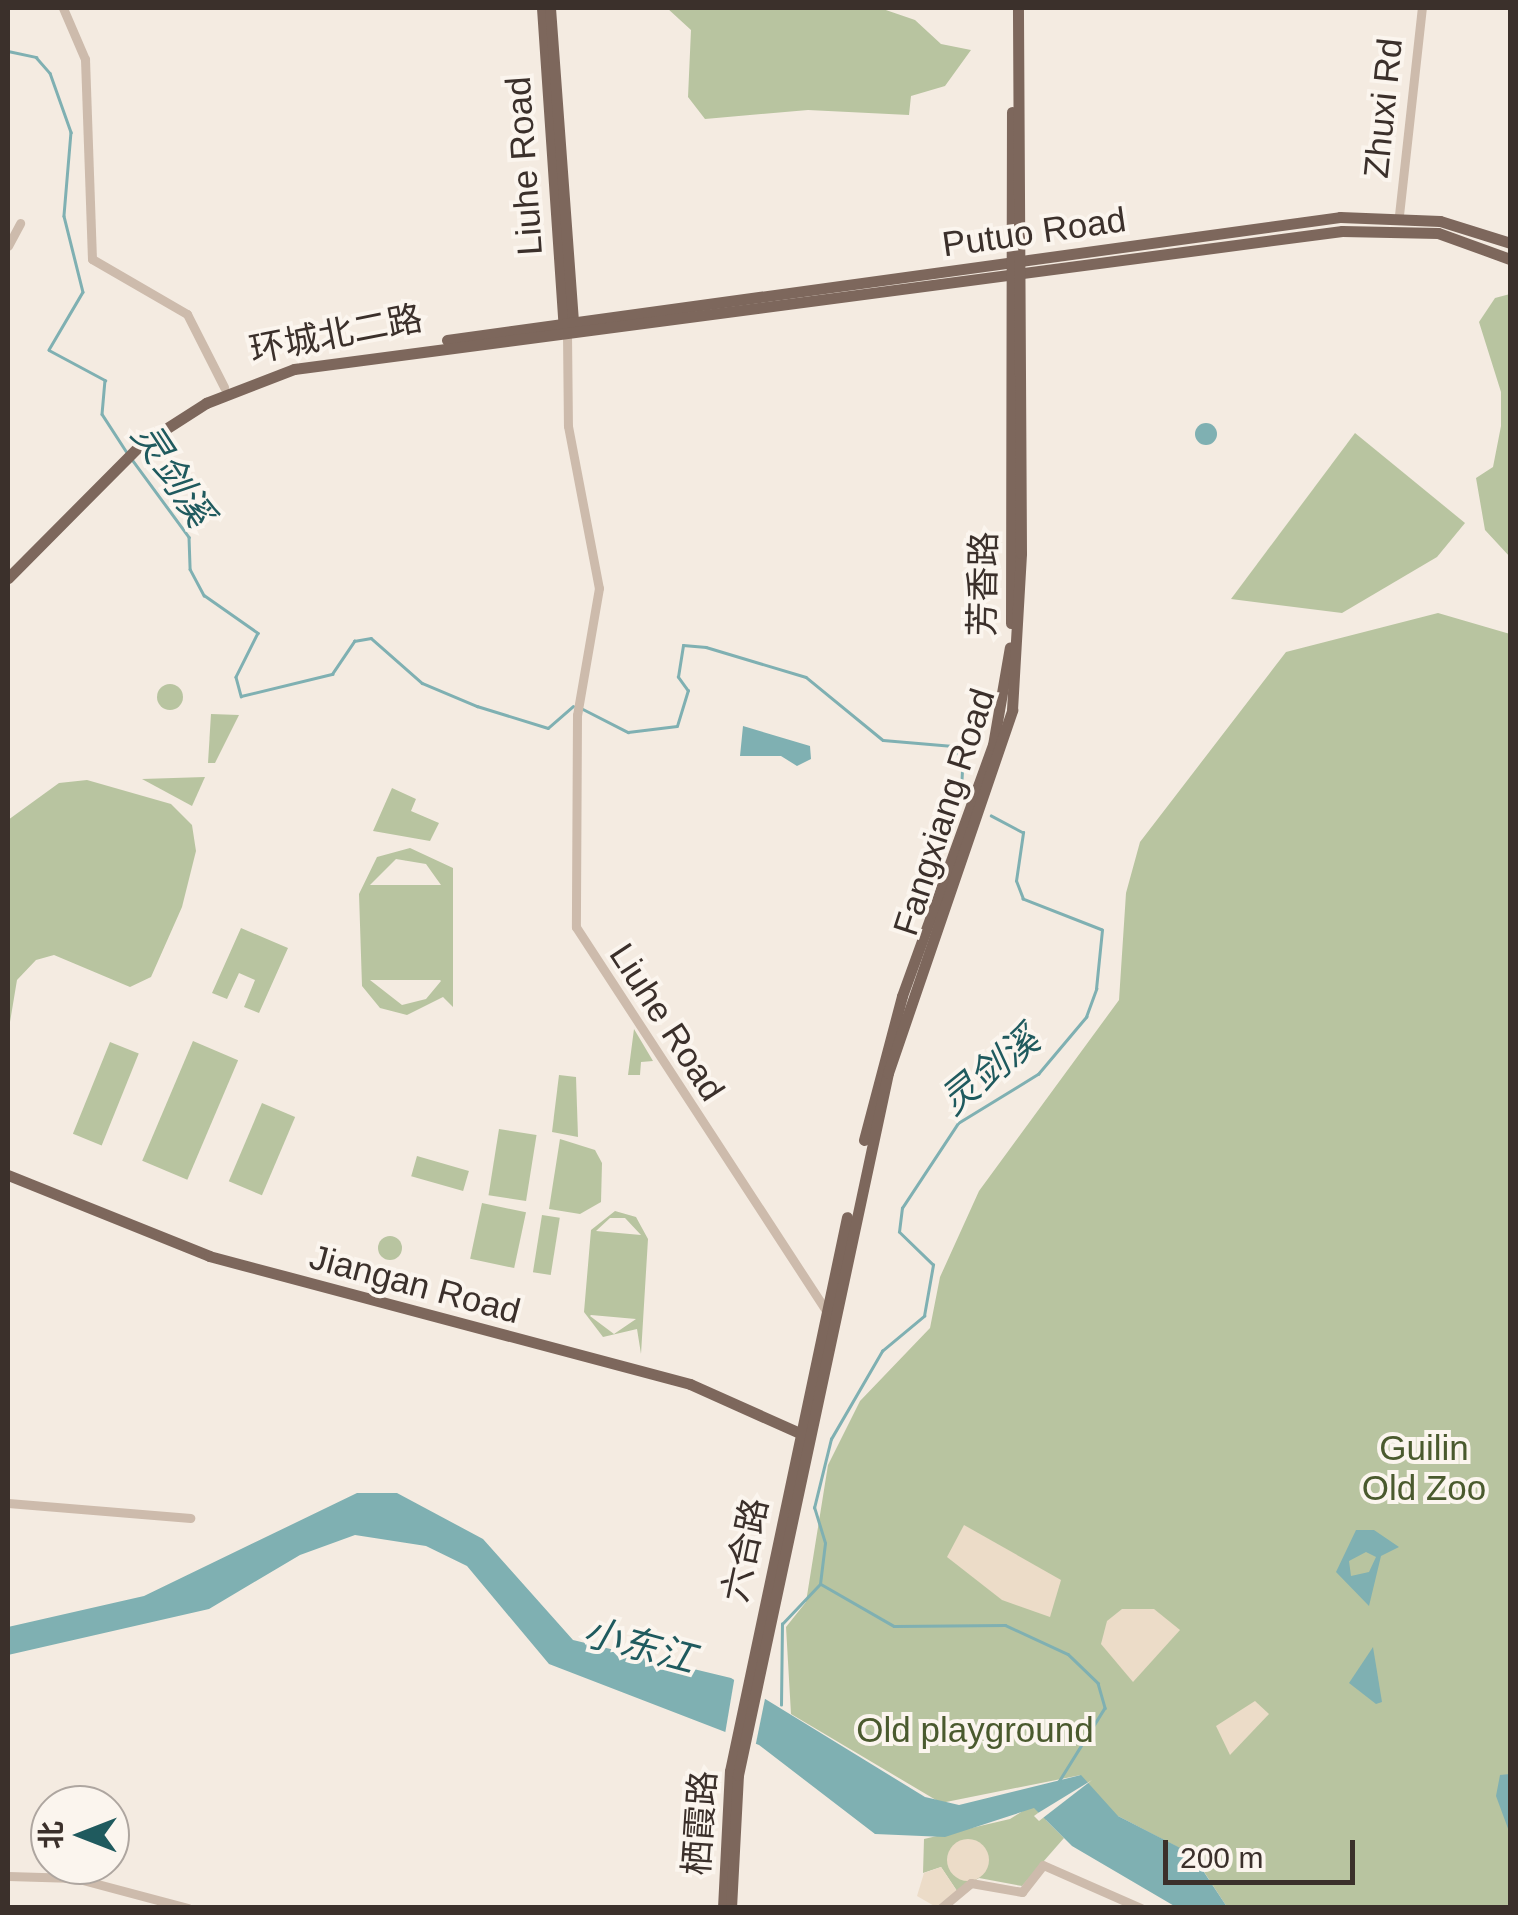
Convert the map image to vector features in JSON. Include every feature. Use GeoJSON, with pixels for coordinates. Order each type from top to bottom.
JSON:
{"type":"FeatureCollection","features":[{"type":"Feature","properties":{"kind":"main road","name":"Liuhe Road"},"geometry":{"type":"LineString","coordinates":[[542,8],[568,320]]}},
{"type":"Feature","properties":{"kind":"main road","name":"Liuhe Road"},"geometry":{"type":"LineString","coordinates":[[550,8],[568,320]]}},
{"type":"Feature","properties":{"kind":"main road"},"geometry":{"type":"LineString","coordinates":[[1015,8],[1017,277]]}},
{"type":"Feature","properties":{"kind":"main road","name":"Putuo Road"},"geometry":{"type":"LineString","coordinates":[[568,320],[1399,215],[1510,242]]}},
{"type":"Feature","properties":{"kind":"main road","name":"Putuo Road"},"geometry":{"type":"LineString","coordinates":[[137,443],[206,403],[294,370],[1374,228],[1438,233],[1510,259]]}},
{"type":"Feature","properties":{"kind":"main road","name":"芳香路"},"geometry":{"type":"LineString","coordinates":[[805,1435],[882,1060],[1002,706],[1017,277]]}},
{"type":"Feature","properties":{"kind":"main road","name":"环城北二路"},"geometry":{"type":"LineString","coordinates":[[137,443],[224,388],[328,356],[568,320]]}},
{"type":"Feature","properties":{"kind":"main road"},"geometry":{"type":"LineString","coordinates":[[566,334],[568,320]]}},
{"type":"Feature","properties":{"kind":"main road"},"geometry":{"type":"LineString","coordinates":[[8,570],[137,443]]}},
{"type":"Feature","properties":{"kind":"main road"},"geometry":{"type":"LineString","coordinates":[[8,578],[118,459]]}},
{"type":"Feature","properties":{"kind":"main road","name":"Jiangan Road"},"geometry":{"type":"LineString","coordinates":[[9,1180],[209,1256],[690,1384],[805,1435]]}},
{"type":"Feature","properties":{"kind":"main road","name":"六合路"},"geometry":{"type":"LineString","coordinates":[[740,1744],[805,1435]]}},
{"type":"Feature","properties":{"kind":"main road"},"geometry":{"type":"LineString","coordinates":[[731,1908],[740,1744]]}},
{"type":"Feature","properties":{"kind":"main road","name":"栖霞路"},"geometry":{"type":"LineString","coordinates":[[723,1908],[740,1744]]}},
{"type":"Feature","properties":{"kind":"street"},"geometry":{"type":"LineString","coordinates":[[63,8],[85,59],[92,259],[186,314],[224,388]]}},
{"type":"Feature","properties":{"kind":"street","name":"Zhuxi Rd"},"geometry":{"type":"LineString","coordinates":[[1399,215],[1422,8]]}},
{"type":"Feature","properties":{"kind":"street"},"geometry":{"type":"LineString","coordinates":[[8,246],[20,223]]}},
{"type":"Feature","properties":{"kind":"street","name":"Liuhe Road"},"geometry":{"type":"LineString","coordinates":[[566,334],[568,426],[598,588],[577,715],[581,941],[786,1238],[830,1316]]}},
{"type":"Feature","properties":{"kind":"street"},"geometry":{"type":"LineString","coordinates":[[8,1502],[190,1518]]}},
{"type":"Feature","properties":{"kind":"street"},"geometry":{"type":"LineString","coordinates":[[941,1908],[971,1882],[1023,1892],[1039,1868],[1141,1908]]}},
{"type":"Feature","properties":{"kind":"street"},"geometry":{"type":"LineString","coordinates":[[8,1876],[75,1878],[188,1908]]}},
{"type":"Feature","properties":{"kind":"green space"},"geometry":{"type":"Polygon","coordinates":[[[667,8],[880,8],[915,20],[941,44],[971,50],[945,86],[911,96],[909,115],[808,110],[705,119],[688,97],[691,30],[667,8]]]}},
{"type":"Feature","properties":{"kind":"green space"},"geometry":{"type":"Polygon","coordinates":[[[1510,294],[1510,557],[1485,530],[1476,478],[1493,467],[1501,426],[1501,392],[1479,322],[1495,298],[1510,294]]]}},
{"type":"Feature","properties":{"kind":"green space"},"geometry":{"type":"Polygon","coordinates":[[[1355,433],[1465,523],[1437,557],[1342,613],[1231,599],[1355,433]]]}},
{"type":"Feature","properties":{"kind":"green space"},"geometry":{"type":"Polygon","coordinates":[[[1438,613],[1510,634],[1510,1907],[1227,1907],[1193,1855],[1118,1816],[1046,1820],[1064,1838],[1022,1886],[979,1878],[957,1891],[941,1867],[923,1873],[924,1839],[1010,1819],[1081,1775],[941,1803],[791,1714],[786,1627],[806,1602],[828,1465],[860,1401],[930,1328],[940,1277],[979,1191],[1119,1000],[1126,893],[1140,842],[1286,652],[1438,613]]]}},
{"type":"Feature","properties":{"kind":"green space"},"geometry":{"type":"Polygon","coordinates":[[[170,684],[179,688],[183,697],[179,706],[170,710],[161,706],[157,697],[161,688],[170,684]]]}},
{"type":"Feature","properties":{"kind":"green space"},"geometry":{"type":"Polygon","coordinates":[[[211,714],[239,715],[215,763],[208,763],[211,714]]]}},
{"type":"Feature","properties":{"kind":"green space"},"geometry":{"type":"Polygon","coordinates":[[[205,777],[192,806],[142,779],[205,777]]]}},
{"type":"Feature","properties":{"kind":"green space"},"geometry":{"type":"Polygon","coordinates":[[[87,780],[171,804],[192,825],[196,851],[182,907],[151,977],[130,987],[54,955],[36,960],[17,980],[8,1034],[8,820],[59,783],[87,780]]]}},
{"type":"Feature","properties":{"kind":"green space"},"geometry":{"type":"Polygon","coordinates":[[[392,788],[416,799],[411,811],[439,823],[430,841],[373,831],[392,788]]]}},
{"type":"Feature","properties":{"kind":"green space"},"geometry":{"type":"Polygon","coordinates":[[[410,848],[453,868],[453,1007],[443,997],[407,1015],[380,1008],[362,986],[359,894],[377,857],[410,848]],[[396,859],[370,885],[441,885],[426,864],[396,859]],[[370,980],[402,1005],[426,999],[441,981],[440,980],[370,980]]]}},
{"type":"Feature","properties":{"kind":"green space"},"geometry":{"type":"Polygon","coordinates":[[[241,928],[288,948],[259,1013],[244,1007],[255,980],[239,973],[227,999],[212,993],[241,928]]]}},
{"type":"Feature","properties":{"kind":"green space"},"geometry":{"type":"Polygon","coordinates":[[[634,1029],[653,1061],[641,1062],[640,1075],[628,1075],[634,1029]]]}},
{"type":"Feature","properties":{"kind":"green space"},"geometry":{"type":"Polygon","coordinates":[[[193,1041],[238,1060],[187,1180],[142,1161],[193,1041]]]}},
{"type":"Feature","properties":{"kind":"green space"},"geometry":{"type":"Polygon","coordinates":[[[110,1042],[139,1054],[102,1145],[73,1134],[110,1042]]]}},
{"type":"Feature","properties":{"kind":"green space"},"geometry":{"type":"Polygon","coordinates":[[[559,1075],[576,1077],[578,1137],[552,1132],[559,1075]]]}},
{"type":"Feature","properties":{"kind":"green space"},"geometry":{"type":"Polygon","coordinates":[[[262,1103],[295,1117],[262,1195],[229,1181],[262,1103]]]}},
{"type":"Feature","properties":{"kind":"green space"},"geometry":{"type":"Polygon","coordinates":[[[499,1129],[537,1135],[526,1201],[489,1195],[499,1129]]]}},
{"type":"Feature","properties":{"kind":"green space"},"geometry":{"type":"Polygon","coordinates":[[[560,1139],[595,1150],[602,1163],[601,1202],[580,1214],[549,1209],[560,1139]]]}},
{"type":"Feature","properties":{"kind":"green space"},"geometry":{"type":"Polygon","coordinates":[[[417,1156],[469,1171],[463,1191],[411,1176],[417,1156]]]}},
{"type":"Feature","properties":{"kind":"green space"},"geometry":{"type":"Polygon","coordinates":[[[482,1203],[526,1212],[514,1268],[470,1259],[482,1203]]]}},
{"type":"Feature","properties":{"kind":"green space"},"geometry":{"type":"Polygon","coordinates":[[[615,1211],[636,1217],[648,1239],[641,1354],[637,1329],[603,1337],[584,1312],[591,1230],[615,1211]],[[610,1218],[596,1231],[641,1235],[625,1218],[610,1218]],[[591,1315],[614,1334],[636,1319],[591,1315]]]}},
{"type":"Feature","properties":{"kind":"green space"},"geometry":{"type":"Polygon","coordinates":[[[542,1215],[560,1218],[551,1275],[533,1272],[542,1215]]]}},
{"type":"Feature","properties":{"kind":"green space"},"geometry":{"type":"Polygon","coordinates":[[[390,1236],[402,1248],[390,1260],[378,1248],[390,1236]]]}},
{"type":"Feature","properties":{"kind":"shaded area"},"geometry":{"type":"Polygon","coordinates":[[[964,1525],[1061,1580],[1050,1617],[1002,1600],[947,1557],[964,1525]]]}},
{"type":"Feature","properties":{"kind":"shaded area"},"geometry":{"type":"Polygon","coordinates":[[[1122,1609],[1154,1609],[1180,1630],[1133,1682],[1101,1644],[1107,1621],[1122,1609]]]}},
{"type":"Feature","properties":{"kind":"shaded area"},"geometry":{"type":"Polygon","coordinates":[[[1255,1701],[1269,1714],[1230,1755],[1216,1726],[1255,1701]]]}},
{"type":"Feature","properties":{"kind":"shaded area"},"geometry":{"type":"Polygon","coordinates":[[[968,1839],[983,1845],[989,1860],[983,1875],[968,1881],[953,1875],[947,1860],[953,1845],[968,1839]]]}},
{"type":"Feature","properties":{"kind":"shaded area"},"geometry":{"type":"Polygon","coordinates":[[[941,1867],[957,1891],[936,1907],[917,1896],[924,1873],[941,1867]]]}},
{"type":"Feature","properties":{"kind":"water"},"geometry":{"type":"Polygon","coordinates":[[[1202,423],[1210,423],[1217,434],[1210,445],[1202,445],[1195,438],[1195,430],[1202,423]]]}},
{"type":"Feature","properties":{"kind":"water"},"geometry":{"type":"Polygon","coordinates":[[[743,726],[810,746],[811,759],[797,766],[781,756],[740,756],[743,726]]]}},
{"type":"Feature","properties":{"kind":"water"},"geometry":{"type":"Polygon","coordinates":[[[357,1493],[397,1493],[483,1539],[573,1640],[731,1678],[925,1797],[959,1805],[1081,1775],[1118,1816],[1192,1854],[1227,1907],[1176,1907],[1072,1846],[1034,1808],[945,1837],[875,1834],[759,1745],[549,1664],[467,1566],[426,1546],[355,1535],[300,1555],[209,1609],[8,1655],[8,1627],[144,1596],[357,1493]]]}},
{"type":"Feature","properties":{"kind":"water"},"geometry":{"type":"Polygon","coordinates":[[[1356,1530],[1374,1530],[1399,1547],[1381,1556],[1369,1606],[1336,1572],[1356,1530]],[[1366,1552],[1349,1561],[1351,1576],[1369,1572],[1376,1557],[1366,1552]]]}},
{"type":"Feature","properties":{"kind":"water"},"geometry":{"type":"Polygon","coordinates":[[[1373,1647],[1382,1702],[1376,1704],[1349,1683],[1373,1647]]]}},
{"type":"Feature","properties":{"kind":"water"},"geometry":{"type":"Polygon","coordinates":[[[1510,1774],[1510,1834],[1496,1796],[1500,1775],[1510,1774]]]}},
{"type":"Feature","properties":{"kind":"pier"},"geometry":{"type":"Polygon","coordinates":[[[735,1675],[767,1689],[755,1748],[725,1734],[735,1675]]]}},
{"type":"Feature","properties":{"kind":"pier"},"geometry":{"type":"Polygon","coordinates":[[[1092,1780],[1039,1821],[1034,1816],[1038,1813],[1092,1780]]]}},
{"type":"Feature","properties":{"kind":"waterway","name":"灵剑溪"},"geometry":{"type":"LineString","coordinates":[[8,51],[36,57],[50,73],[71,132],[64,216],[83,292],[49,350],[105,380],[102,414],[126,451]]}},
{"type":"Feature","properties":{"kind":"waterway","name":"灵剑溪"},"geometry":{"type":"LineString","coordinates":[[131,458],[189,537],[190,569],[204,595],[258,633],[236,677],[241,696],[332,674],[354,641],[371,638],[422,683],[477,706],[548,728],[573,706]]}},
{"type":"Feature","properties":{"kind":"waterway","name":"灵剑溪"},"geometry":{"type":"LineString","coordinates":[[581,708],[628,732],[677,726],[688,691],[678,677],[683,645],[706,647],[806,677],[883,740],[953,746],[963,761],[961,798]]}},
{"type":"Feature","properties":{"kind":"waterway","name":"灵剑溪"},"geometry":{"type":"LineString","coordinates":[[781,1705],[782,1624],[820,1584],[825,1543],[814,1508],[831,1439],[882,1351],[924,1316],[933,1265],[899,1232],[902,1208],[958,1123],[1038,1074],[1086,1017],[1096,989],[1102,930],[1023,899],[1016,881],[1023,833],[991,816]]}},
{"type":"Feature","properties":{"kind":"waterway"},"geometry":{"type":"LineString","coordinates":[[821,1584],[894,1626],[1005,1625],[1068,1654],[1098,1683],[1105,1708],[1059,1782]]}},
{"type":"Feature","properties":{"kind":"park label","name":"Guilin Old Zoo"},"geometry":{"type":"Point","coordinates":[1424,1468]}},
{"type":"Feature","properties":{"kind":"park label","name":"Old playground"},"geometry":{"type":"Point","coordinates":[975,1730]}},
{"type":"Feature","properties":{"kind":"water label","name":"小东江"},"geometry":{"type":"Point","coordinates":[639,1646]}}]}
